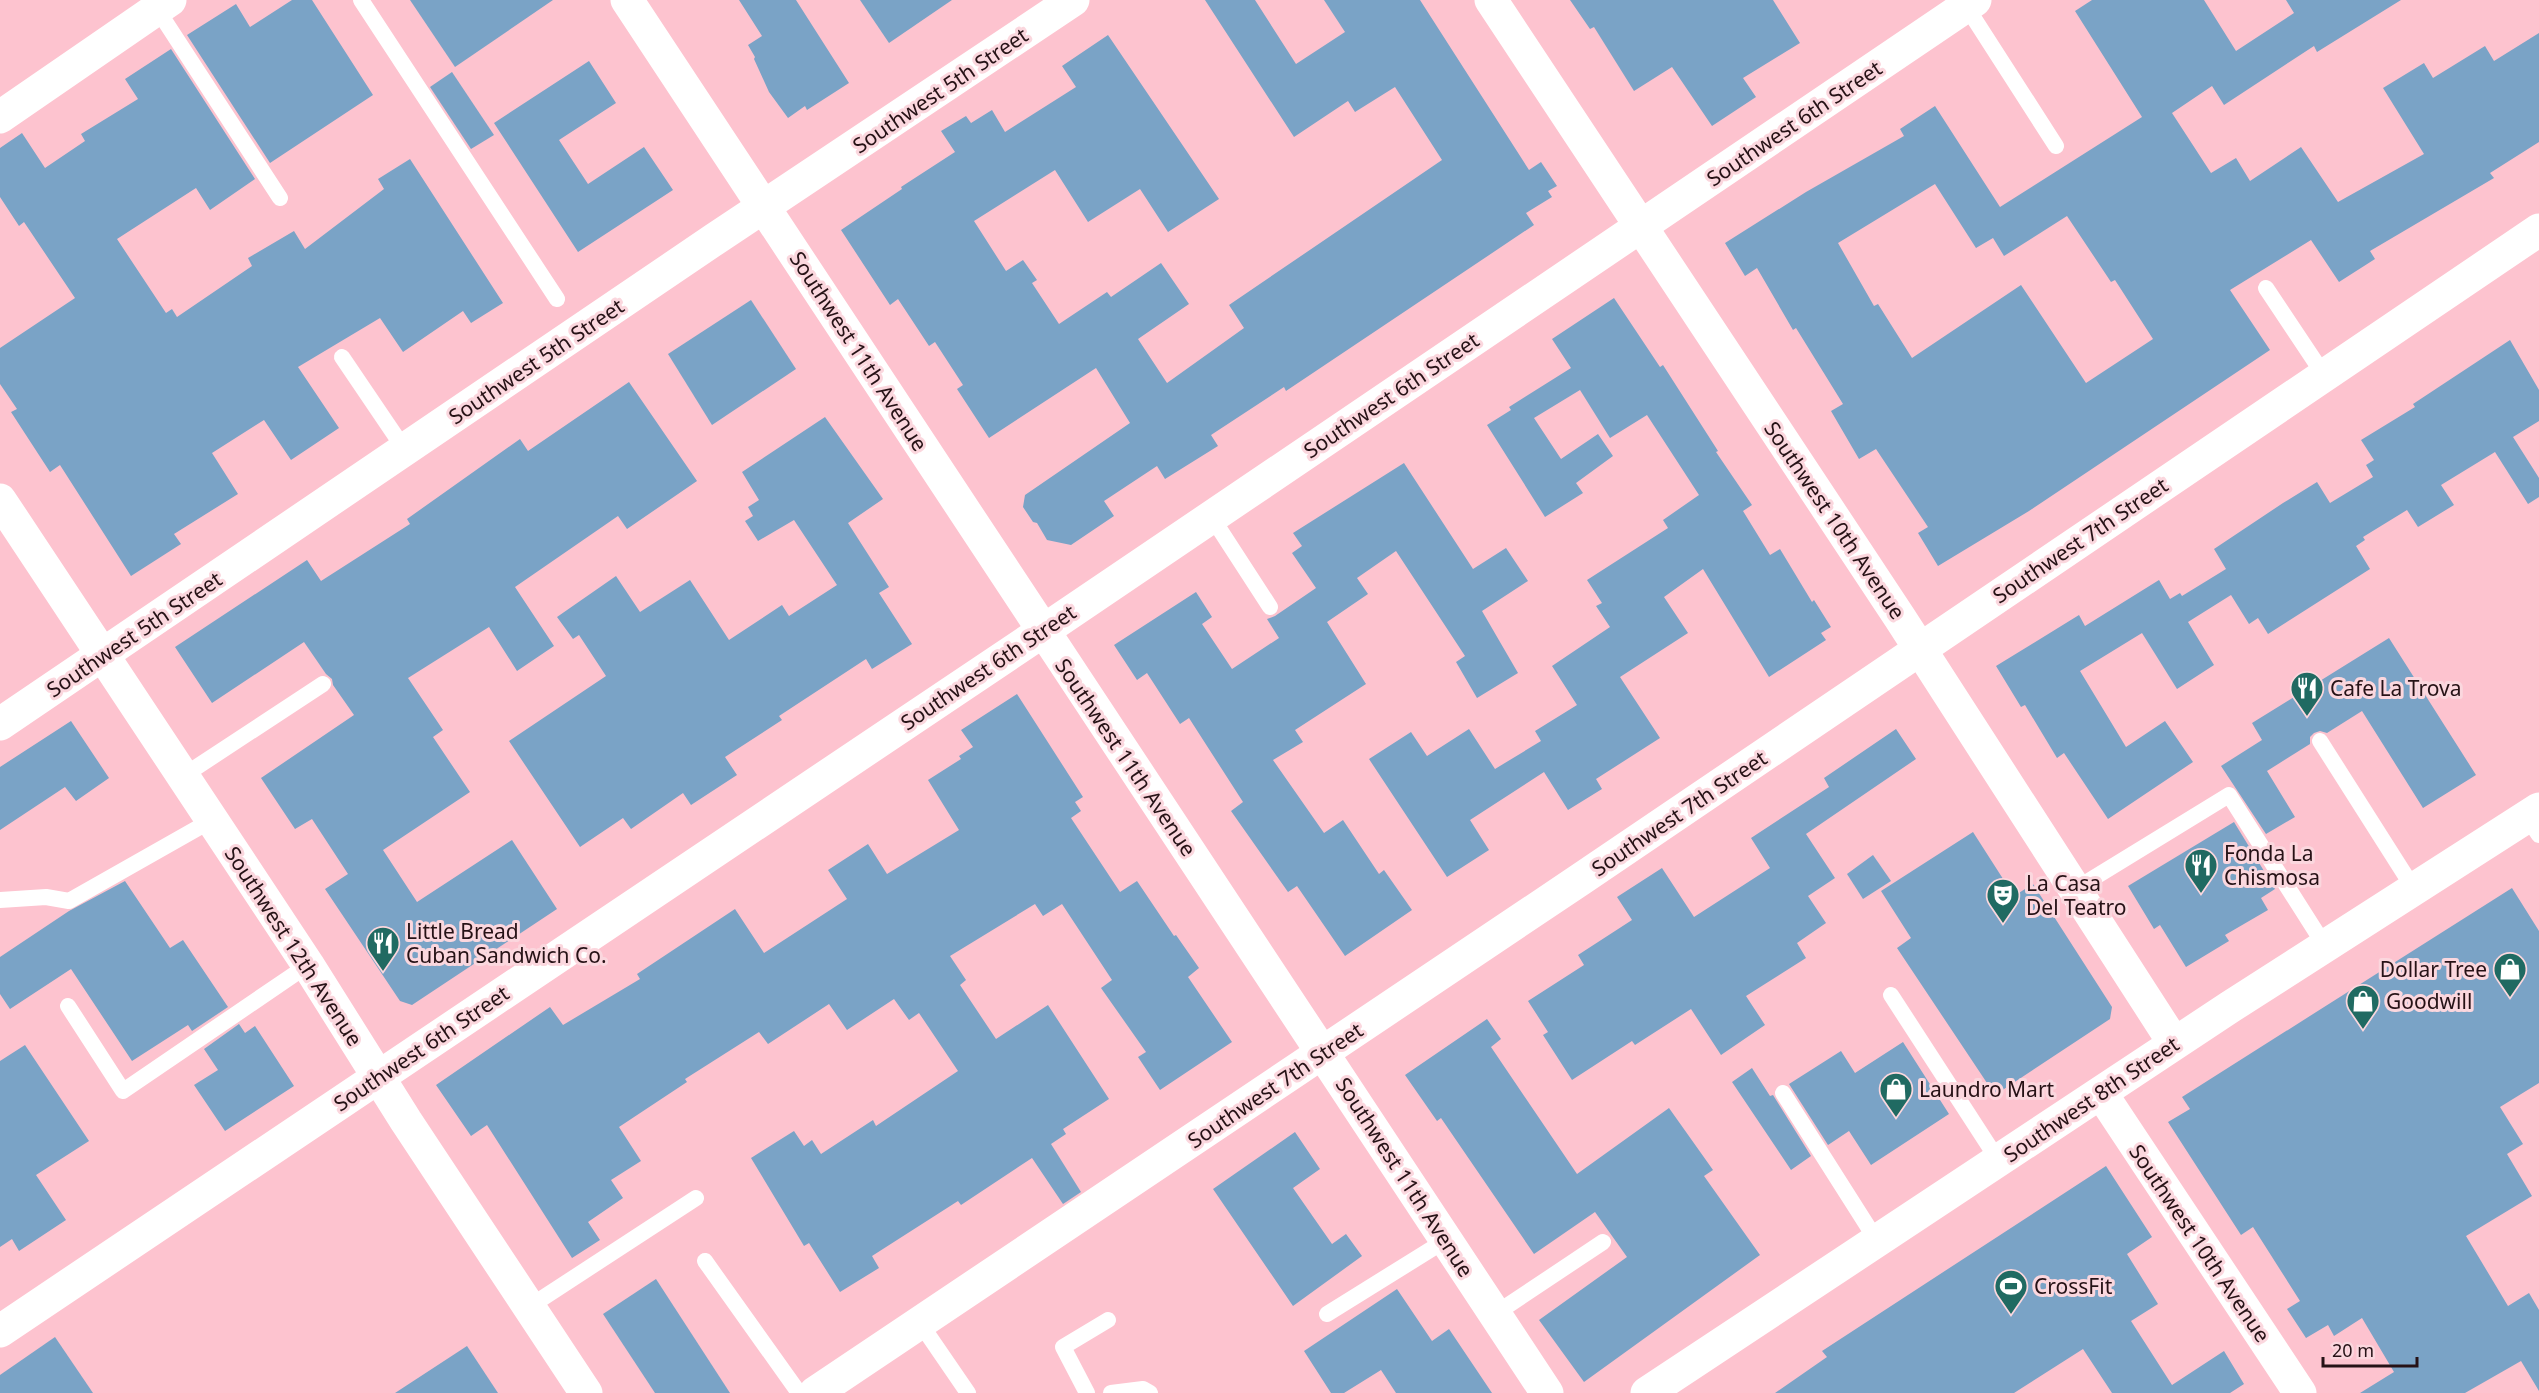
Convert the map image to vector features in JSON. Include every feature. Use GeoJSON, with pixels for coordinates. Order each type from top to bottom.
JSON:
{"type":"FeatureCollection","features":[{"type":"Feature","properties":{"kind":"street","name":"Southwest 11th Avenue"},"geometry":{"type":"LineString","coordinates":[[627,0],[1547,1393]]}},
{"type":"Feature","properties":{"kind":"street","name":"Southwest 5th Street"},"geometry":{"type":"LineString","coordinates":[[0,724],[1074,0]]}},
{"type":"Feature","properties":{"kind":"street","name":"Southwest 10th Avenue"},"geometry":{"type":"LineString","coordinates":[[1491,0],[1920,650],[2174,1043]]}},
{"type":"Feature","properties":{"kind":"street","name":"Southwest 6th Street"},"geometry":{"type":"LineString","coordinates":[[0,1331],[1043,631],[1970,3]]}},
{"type":"Feature","properties":{"kind":"street"},"geometry":{"type":"LineString","coordinates":[[0,117],[163,4]]}},
{"type":"Feature","properties":{"kind":"street","name":"Southwest 7th Street"},"geometry":{"type":"LineString","coordinates":[[815,1393],[1323,1053],[2539,230]]}},
{"type":"Feature","properties":{"kind":"street","name":"Southwest 12th Avenue"},"geometry":{"type":"LineString","coordinates":[[0,500],[308,965],[378,1077],[586,1393]]}},
{"type":"Feature","properties":{"kind":"street","name":"Southwest 8th Street"},"geometry":{"type":"LineString","coordinates":[[1647,1393],[2174,1043],[2414,889],[2535,821]]}},
{"type":"Feature","properties":{"kind":"street","name":"Southwest 10th Avenue"},"geometry":{"type":"LineString","coordinates":[[2101,1093],[2300,1393]]}},
{"type":"Feature","properties":{"kind":"lane"},"geometry":{"type":"LineString","coordinates":[[361,0],[557,299]]}},
{"type":"Feature","properties":{"kind":"lane"},"geometry":{"type":"LineString","coordinates":[[1970,3],[2056,146]]}},
{"type":"Feature","properties":{"kind":"lane"},"geometry":{"type":"LineString","coordinates":[[163,4],[280,198]]}},
{"type":"Feature","properties":{"kind":"lane"},"geometry":{"type":"LineString","coordinates":[[2266,288],[2324,375]]}},
{"type":"Feature","properties":{"kind":"lane"},"geometry":{"type":"LineString","coordinates":[[342,357],[405,450]]}},
{"type":"Feature","properties":{"kind":"lane"},"geometry":{"type":"LineString","coordinates":[[1211,516],[1269,607]]}},
{"type":"Feature","properties":{"kind":"lane"},"geometry":{"type":"LineString","coordinates":[[183,776],[323,684]]}},
{"type":"Feature","properties":{"kind":"lane"},"geometry":{"type":"LineString","coordinates":[[2320,741],[2414,889]]}},
{"type":"Feature","properties":{"kind":"lane"},"geometry":{"type":"LineString","coordinates":[[2074,890],[2229,795],[2325,946]]}},
{"type":"Feature","properties":{"kind":"lane"},"geometry":{"type":"LineString","coordinates":[[0,900],[46,897],[69,901],[212,820]]}},
{"type":"Feature","properties":{"kind":"lane"},"geometry":{"type":"LineString","coordinates":[[68,1006],[123,1091],[308,965]]}},
{"type":"Feature","properties":{"kind":"lane"},"geometry":{"type":"LineString","coordinates":[[1891,995],[1998,1160]]}},
{"type":"Feature","properties":{"kind":"lane"},"geometry":{"type":"LineString","coordinates":[[1783,1093],[1878,1241]]}},
{"type":"Feature","properties":{"kind":"lane"},"geometry":{"type":"LineString","coordinates":[[529,1307],[696,1198]]}},
{"type":"Feature","properties":{"kind":"lane"},"geometry":{"type":"LineString","coordinates":[[1327,1314],[1446,1240]]}},
{"type":"Feature","properties":{"kind":"lane"},"geometry":{"type":"LineString","coordinates":[[1495,1314],[1603,1242]]}},
{"type":"Feature","properties":{"kind":"lane"},"geometry":{"type":"LineString","coordinates":[[705,1261],[799,1393]]}},
{"type":"Feature","properties":{"kind":"lane"},"geometry":{"type":"LineString","coordinates":[[1087,1393],[1063,1347],[1108,1320]]}},
{"type":"Feature","properties":{"kind":"lane"},"geometry":{"type":"LineString","coordinates":[[920,1323],[968,1393]]}},
{"type":"Feature","properties":{"kind":"lane"},"geometry":{"type":"LineString","coordinates":[[1111,1393],[1143,1389],[1150,1393]]}},
{"type":"Feature","properties":{"kind":"building"},"geometry":{"type":"Polygon","coordinates":[[[292,0],[312,0],[373,95],[270,163],[187,35],[236,4],[250,27],[292,0]]]}},
{"type":"Feature","properties":{"kind":"building"},"geometry":{"type":"Polygon","coordinates":[[[410,0],[553,0],[455,67],[410,0]]]}},
{"type":"Feature","properties":{"kind":"building"},"geometry":{"type":"Polygon","coordinates":[[[739,0],[796,0],[849,83],[807,110],[805,106],[788,118],[769,92],[748,45],[762,36],[739,0]]]}},
{"type":"Feature","properties":{"kind":"building"},"geometry":{"type":"Polygon","coordinates":[[[860,0],[952,0],[889,43],[860,0]]]}},
{"type":"Feature","properties":{"kind":"building"},"geometry":{"type":"Polygon","coordinates":[[[1205,0],[1255,0],[1296,64],[1345,32],[1324,0],[1420,0],[1529,170],[1541,162],[1557,186],[1548,191],[1552,197],[1526,213],[1534,225],[1286,391],[1284,387],[1211,435],[1218,446],[1165,479],[1157,466],[1104,501],[1114,516],[1071,545],[1047,540],[1037,523],[1033,522],[1023,507],[1025,495],[1130,423],[1096,368],[989,438],[957,389],[963,385],[935,342],[929,346],[898,299],[890,305],[841,230],[955,152],[941,131],[966,116],[971,123],[992,110],[1005,132],[1076,87],[1062,66],[1108,35],[1219,199],[1168,232],[1140,189],[1088,222],[1055,170],[974,221],[1006,271],[1023,260],[1037,280],[1032,283],[1059,324],[1107,292],[1111,297],[1161,263],[1189,304],[1138,339],[1167,383],[1244,328],[1229,305],[1442,160],[1395,87],[1355,112],[1348,101],[1294,137],[1205,0]]]}},
{"type":"Feature","properties":{"kind":"building"},"geometry":{"type":"Polygon","coordinates":[[[1570,0],[1773,0],[1800,43],[1743,78],[1756,97],[1712,126],[1672,67],[1634,91],[1594,27],[1590,29],[1570,0]]]}},
{"type":"Feature","properties":{"kind":"building"},"geometry":{"type":"Polygon","coordinates":[[[2092,0],[2204,0],[2236,51],[2294,13],[2286,0],[2401,0],[2317,52],[2314,46],[2224,105],[2212,86],[2172,113],[2211,173],[2236,158],[2250,181],[2301,147],[2338,202],[2424,154],[2383,88],[2424,63],[2433,78],[2485,46],[2494,61],[2539,33],[2539,142],[2490,173],[2494,178],[2370,251],[2375,259],[2339,282],[2311,240],[2230,290],[2270,350],[2029,511],[1938,566],[1918,533],[1928,527],[1876,449],[1859,459],[1831,411],[1843,404],[1796,328],[1793,330],[1757,268],[1745,276],[1725,243],[1806,192],[1904,136],[1900,129],[1935,106],[2000,207],[2142,117],[2075,11],[2092,0]],[[1935,184],[1838,243],[1874,306],[1878,304],[1912,358],[2021,285],[2086,383],[2153,339],[2115,280],[2111,282],[2067,216],[2004,256],[1993,238],[1976,248],[1935,184]]]}},
{"type":"Feature","properties":{"kind":"building"},"geometry":{"type":"Polygon","coordinates":[[[171,49],[255,179],[210,210],[196,188],[117,239],[166,313],[172,309],[177,317],[252,266],[248,258],[294,231],[305,249],[384,189],[378,179],[410,159],[503,303],[471,323],[463,311],[403,352],[380,318],[298,367],[339,428],[291,460],[264,420],[212,453],[238,494],[174,534],[181,544],[131,576],[60,465],[50,472],[11,412],[17,409],[0,384],[0,348],[75,298],[24,222],[19,226],[0,197],[0,148],[22,133],[45,168],[85,141],[81,134],[138,99],[125,79],[171,49]]]}},
{"type":"Feature","properties":{"kind":"building"},"geometry":{"type":"Polygon","coordinates":[[[589,61],[616,103],[559,140],[588,184],[644,147],[673,190],[578,252],[494,123],[589,61]]]}},
{"type":"Feature","properties":{"kind":"building"},"geometry":{"type":"Polygon","coordinates":[[[452,72],[494,135],[471,149],[430,87],[452,72]]]}},
{"type":"Feature","properties":{"kind":"building"},"geometry":{"type":"Polygon","coordinates":[[[1614,298],[1660,367],[1663,365],[1718,451],[1716,452],[1752,505],[1743,511],[1770,555],[1780,549],[1812,602],[1814,600],[1831,627],[1821,633],[1826,640],[1769,677],[1703,569],[1664,597],[1688,633],[1620,677],[1660,738],[1596,779],[1602,789],[1568,810],[1544,772],[1470,820],[1489,850],[1447,877],[1369,759],[1411,732],[1427,756],[1469,729],[1495,769],[1541,741],[1535,731],[1577,705],[1552,666],[1610,627],[1596,606],[1602,603],[1587,580],[1668,528],[1663,520],[1699,495],[1647,415],[1610,438],[1580,390],[1534,418],[1561,459],[1598,434],[1613,456],[1576,483],[1583,493],[1545,517],[1487,425],[1511,410],[1509,407],[1571,368],[1552,339],[1614,298]]]}},
{"type":"Feature","properties":{"kind":"building"},"geometry":{"type":"Polygon","coordinates":[[[751,300],[796,369],[712,425],[668,354],[751,300]]]}},
{"type":"Feature","properties":{"kind":"building"},"geometry":{"type":"Polygon","coordinates":[[[2510,340],[2539,390],[2539,421],[2513,437],[2539,478],[2539,497],[2528,504],[2495,452],[2441,485],[2454,505],[2418,527],[2407,510],[2363,537],[2365,540],[2356,546],[2370,569],[2268,634],[2258,618],[2249,624],[2231,595],[2188,622],[2214,665],[2177,689],[2142,633],[2080,671],[2126,747],[2165,721],[2193,762],[2108,819],[2064,753],[2057,758],[2025,705],[2021,707],[1996,666],[2079,615],[2085,626],[2159,580],[2170,599],[2180,593],[2182,596],[2226,569],[2214,549],[2283,503],[2317,482],[2330,503],[2373,477],[2366,465],[2374,460],[2361,440],[2415,407],[2413,404],[2510,340]]]}},
{"type":"Feature","properties":{"kind":"building"},"geometry":{"type":"Polygon","coordinates":[[[629,382],[697,481],[627,529],[618,516],[515,587],[554,646],[517,671],[489,627],[408,678],[443,730],[433,737],[470,792],[383,850],[417,902],[512,840],[557,909],[412,1005],[400,1001],[325,889],[348,874],[312,819],[295,829],[261,778],[354,715],[333,685],[332,679],[304,642],[212,703],[175,647],[307,560],[321,581],[410,524],[407,519],[520,439],[528,451],[629,382]]]}},
{"type":"Feature","properties":{"kind":"building"},"geometry":{"type":"Polygon","coordinates":[[[825,417],[883,499],[848,523],[889,587],[879,593],[912,644],[872,669],[866,659],[779,716],[782,720],[725,757],[737,775],[691,805],[683,793],[631,829],[623,818],[580,847],[509,741],[606,676],[579,635],[573,639],[557,617],[616,576],[640,612],[690,580],[729,640],[782,605],[789,616],[837,585],[794,520],[758,541],[745,521],[753,516],[748,507],[759,500],[742,472],[825,417]]]}},
{"type":"Feature","properties":{"kind":"building"},"geometry":{"type":"Polygon","coordinates":[[[1404,463],[1473,569],[1506,548],[1528,581],[1482,611],[1518,673],[1477,698],[1456,662],[1465,656],[1396,551],[1357,578],[1368,594],[1327,622],[1366,684],[1295,730],[1303,742],[1273,760],[1324,833],[1343,820],[1379,874],[1384,870],[1412,910],[1345,956],[1297,886],[1288,892],[1231,811],[1243,802],[1189,718],[1180,724],[1147,673],[1137,680],[1114,645],[1196,592],[1212,617],[1202,624],[1232,669],[1279,638],[1267,619],[1316,588],[1292,553],[1302,546],[1293,533],[1404,463]]]}},
{"type":"Feature","properties":{"kind":"building","name":"Cafe La Trova"},"geometry":{"type":"Polygon","coordinates":[[[2389,638],[2476,775],[2423,808],[2362,711],[2327,733],[2320,731],[2314,733],[2310,737],[2310,744],[2267,771],[2295,817],[2266,834],[2221,766],[2262,740],[2252,723],[2389,638]]]}},
{"type":"Feature","properties":{"kind":"building"},"geometry":{"type":"Polygon","coordinates":[[[1017,694],[1083,797],[1075,802],[1081,811],[1071,818],[1120,892],[1137,881],[1174,936],[1176,935],[1199,968],[1188,977],[1232,1042],[1160,1090],[1138,1057],[1146,1052],[1101,988],[1112,980],[1062,904],[1043,916],[1035,904],[950,956],[966,980],[960,985],[996,1039],[1048,1005],[1109,1099],[1063,1129],[1066,1134],[1051,1144],[1081,1192],[1063,1204],[1032,1158],[961,1205],[958,1201],[872,1256],[879,1268],[840,1292],[809,1243],[804,1246],[751,1158],[794,1131],[804,1146],[812,1140],[821,1154],[873,1120],[876,1126],[958,1071],[919,1013],[909,1020],[894,999],[847,1030],[829,1004],[768,1044],[759,1032],[685,1079],[687,1082],[619,1127],[641,1161],[611,1180],[623,1198],[588,1222],[600,1240],[572,1258],[487,1125],[471,1136],[436,1085],[550,1007],[563,1025],[640,979],[637,974],[735,909],[764,953],[847,899],[828,870],[868,844],[887,874],[959,830],[928,780],[961,759],[959,756],[973,747],[961,730],[1017,694]]]}},
{"type":"Feature","properties":{"kind":"building"},"geometry":{"type":"Polygon","coordinates":[[[71,721],[109,778],[76,801],[65,787],[0,830],[0,767],[71,721]]]}},
{"type":"Feature","properties":{"kind":"building"},"geometry":{"type":"Polygon","coordinates":[[[1896,729],[1916,759],[1806,834],[1835,878],[1808,896],[1826,923],[1797,943],[1806,958],[1746,996],[1765,1025],[1721,1055],[1691,1009],[1635,1045],[1632,1041],[1572,1080],[1543,1035],[1548,1032],[1528,1001],[1584,965],[1578,955],[1632,920],[1617,897],[1662,868],[1694,917],[1770,868],[1751,838],[1829,787],[1824,778],[1896,729]]]}},
{"type":"Feature","properties":{"kind":"building","name":"Fonda La Chismosa"},"geometry":{"type":"Polygon","coordinates":[[[2234,822],[2275,889],[2261,898],[2268,910],[2225,935],[2229,941],[2186,967],[2160,925],[2154,929],[2128,886],[2234,822]]]}},
{"type":"Feature","properties":{"kind":"building"},"geometry":{"type":"Polygon","coordinates":[[[1973,832],[2014,896],[2033,884],[2112,1007],[2110,1019],[1995,1095],[1897,948],[1911,938],[1881,891],[1973,832]]]}},
{"type":"Feature","properties":{"kind":"building"},"geometry":{"type":"Polygon","coordinates":[[[1873,855],[1891,881],[1863,899],[1847,874],[1873,855]]]}},
{"type":"Feature","properties":{"kind":"building"},"geometry":{"type":"Polygon","coordinates":[[[125,881],[170,948],[183,940],[228,1007],[192,1031],[188,1025],[132,1061],[71,969],[10,1009],[0,994],[0,957],[69,911],[125,881]]]}},
{"type":"Feature","properties":{"kind":"building"},"geometry":{"type":"Polygon","coordinates":[[[2512,888],[2539,931],[2539,1083],[2500,1107],[2523,1144],[2507,1154],[2532,1196],[2466,1236],[2508,1306],[2529,1293],[2539,1310],[2539,1391],[2521,1361],[2465,1393],[2360,1393],[2394,1372],[2362,1318],[2334,1336],[2328,1325],[2306,1338],[2287,1309],[2300,1301],[2253,1227],[2241,1235],[2168,1122],[2190,1109],[2182,1097],[2512,888]]]}},
{"type":"Feature","properties":{"kind":"building"},"geometry":{"type":"Polygon","coordinates":[[[1487,1019],[1501,1039],[1491,1047],[1577,1174],[1669,1108],[1713,1170],[1704,1176],[1760,1255],[1584,1382],[1539,1320],[1627,1257],[1595,1212],[1534,1254],[1441,1118],[1437,1121],[1405,1075],[1487,1019]]]}},
{"type":"Feature","properties":{"kind":"building"},"geometry":{"type":"Polygon","coordinates":[[[239,1024],[245,1033],[255,1026],[294,1086],[225,1131],[194,1085],[218,1070],[204,1049],[239,1024]]]}},
{"type":"Feature","properties":{"kind":"building"},"geometry":{"type":"Polygon","coordinates":[[[1903,1042],[1949,1114],[1871,1165],[1849,1131],[1828,1145],[1789,1084],[1841,1051],[1855,1073],[1903,1042]]]}},
{"type":"Feature","properties":{"kind":"building"},"geometry":{"type":"Polygon","coordinates":[[[25,1045],[89,1141],[36,1175],[66,1220],[19,1251],[12,1239],[0,1247],[0,1061],[25,1045]]]}},
{"type":"Feature","properties":{"kind":"building"},"geometry":{"type":"Polygon","coordinates":[[[1752,1068],[1770,1096],[1773,1095],[1811,1156],[1791,1170],[1732,1082],[1752,1068]]]}},
{"type":"Feature","properties":{"kind":"building"},"geometry":{"type":"Polygon","coordinates":[[[1295,1132],[1320,1169],[1293,1188],[1332,1244],[1346,1234],[1362,1256],[1293,1306],[1213,1189],[1295,1132]]]}},
{"type":"Feature","properties":{"kind":"building"},"geometry":{"type":"Polygon","coordinates":[[[2106,1166],[2152,1237],[2127,1254],[2158,1304],[2131,1321],[2172,1385],[2224,1351],[2244,1384],[2230,1393],[2112,1393],[2083,1349],[2014,1393],[1775,1393],[1827,1357],[1822,1351],[2106,1166]]]}},
{"type":"Feature","properties":{"kind":"building"},"geometry":{"type":"Polygon","coordinates":[[[656,1279],[730,1393],[655,1393],[603,1314],[656,1279]]]}},
{"type":"Feature","properties":{"kind":"building"},"geometry":{"type":"Polygon","coordinates":[[[1397,1289],[1432,1341],[1449,1329],[1492,1393],[1396,1393],[1381,1370],[1344,1393],[1331,1393],[1304,1351],[1397,1289]]]}},
{"type":"Feature","properties":{"kind":"building"},"geometry":{"type":"Polygon","coordinates":[[[55,1337],[93,1393],[0,1393],[0,1375],[55,1337]]]}},
{"type":"Feature","properties":{"kind":"building"},"geometry":{"type":"Polygon","coordinates":[[[467,1346],[498,1393],[395,1393],[467,1346]]]}},
{"type":"Feature","properties":{"kind":"place","name":"Cafe La Trova"},"geometry":{"type":"Point","coordinates":[2307,717]}},
{"type":"Feature","properties":{"kind":"place","name":"Fonda La Chismosa"},"geometry":{"type":"Point","coordinates":[2201,894]}},
{"type":"Feature","properties":{"kind":"place","name":"La Casa Del Teatro"},"geometry":{"type":"Point","coordinates":[2003,924]}},
{"type":"Feature","properties":{"kind":"place","name":"Little Bread Cuban Sandwich Co."},"geometry":{"type":"Point","coordinates":[383,972]}},
{"type":"Feature","properties":{"kind":"place","name":"Dollar Tree"},"geometry":{"type":"Point","coordinates":[2510,998]}},
{"type":"Feature","properties":{"kind":"place","name":"Goodwill"},"geometry":{"type":"Point","coordinates":[2363,1030]}},
{"type":"Feature","properties":{"kind":"place","name":"Laundro Mart"},"geometry":{"type":"Point","coordinates":[1896,1118]}},
{"type":"Feature","properties":{"kind":"place","name":"CrossFit"},"geometry":{"type":"Point","coordinates":[2011,1315]}}]}
